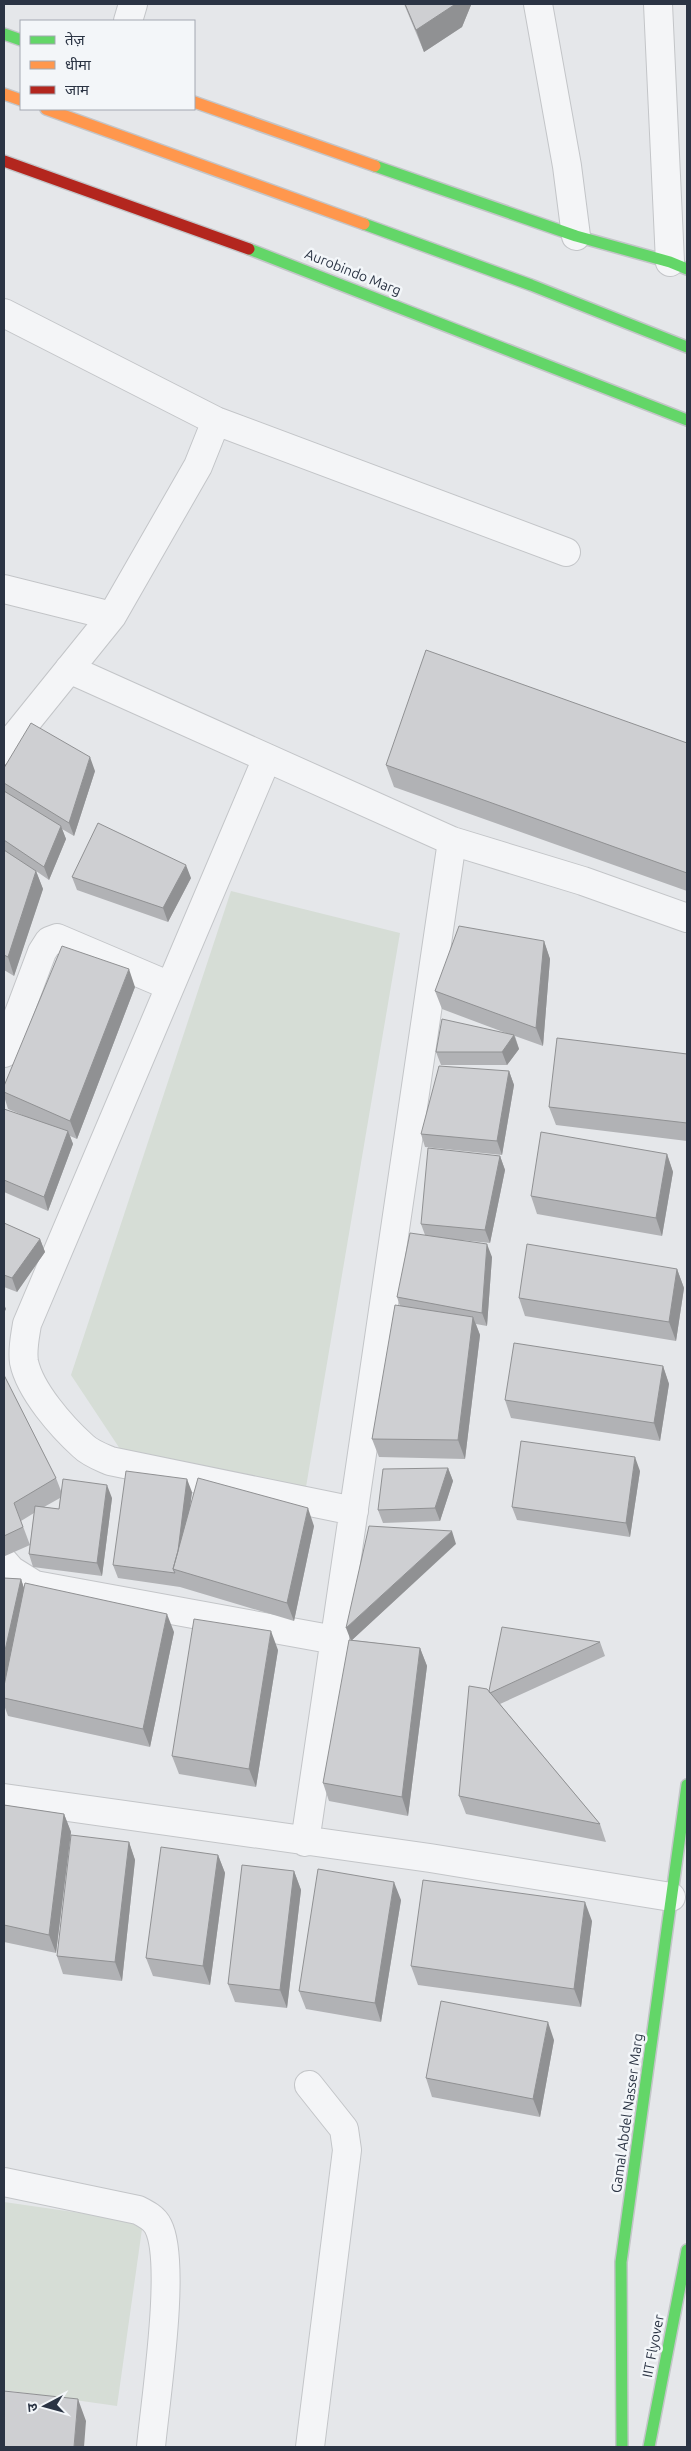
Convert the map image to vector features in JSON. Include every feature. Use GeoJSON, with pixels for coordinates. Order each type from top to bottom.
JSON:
{"type":"FeatureCollection","features":[{"type":"Feature","properties":{"kind":"main road"},"geometry":{"type":"LineString","coordinates":[[4,34],[20,40]]}},
{"type":"Feature","properties":{"kind":"main road"},"geometry":{"type":"LineString","coordinates":[[4,94],[20,100]]}},
{"type":"Feature","properties":{"kind":"main road"},"geometry":{"type":"LineString","coordinates":[[195,102],[576,236],[679,266]]}},
{"type":"Feature","properties":{"kind":"main road"},"geometry":{"type":"LineString","coordinates":[[49,110],[531,285],[687,348]]}},
{"type":"Feature","properties":{"kind":"main road","name":"Aurobindo Marg"},"geometry":{"type":"LineString","coordinates":[[4,162],[278,259],[687,420]]}},
{"type":"Feature","properties":{"kind":"main road","name":"Gamal Abdel Nasser Marg"},"geometry":{"type":"LineString","coordinates":[[622,2447],[621,2262],[687,1785]]}},
{"type":"Feature","properties":{"kind":"main road","name":"IIT Flyover"},"geometry":{"type":"LineString","coordinates":[[649,2447],[687,2250]]}},
{"type":"Feature","properties":{"kind":"street"},"geometry":{"type":"LineString","coordinates":[[128,20],[133,4]]}},
{"type":"Feature","properties":{"kind":"street"},"geometry":{"type":"LineString","coordinates":[[538,4],[567,166],[576,236]]}},
{"type":"Feature","properties":{"kind":"street"},"geometry":{"type":"LineString","coordinates":[[658,4],[679,266]]}},
{"type":"Feature","properties":{"kind":"street"},"geometry":{"type":"LineString","coordinates":[[4,313],[216,421],[566,552]]}},
{"type":"Feature","properties":{"kind":"street"},"geometry":{"type":"LineString","coordinates":[[4,750],[112,616],[198,466],[216,421]]}},
{"type":"Feature","properties":{"kind":"street"},"geometry":{"type":"LineString","coordinates":[[4,589],[112,616]]}},
{"type":"Feature","properties":{"kind":"street"},"geometry":{"type":"LineString","coordinates":[[69,669],[452,842],[583,881],[687,918]]}},
{"type":"Feature","properties":{"kind":"street"},"geometry":{"type":"LineString","coordinates":[[267,758],[27,1324],[23,1346],[24,1363],[37,1391],[84,1448],[110,1461],[354,1511]]}},
{"type":"Feature","properties":{"kind":"street"},"geometry":{"type":"LineString","coordinates":[[305,1842],[452,842]]}},
{"type":"Feature","properties":{"kind":"street"},"geometry":{"type":"LineString","coordinates":[[4,1053],[42,952],[49,941],[57,938],[170,986]]}},
{"type":"Feature","properties":{"kind":"street"},"geometry":{"type":"LineString","coordinates":[[4,1562],[11,1570],[35,1585],[335,1640]]}},
{"type":"Feature","properties":{"kind":"street"},"geometry":{"type":"LineString","coordinates":[[4,1798],[305,1842],[430,1858],[671,1898]]}},
{"type":"Feature","properties":{"kind":"street"},"geometry":{"type":"LineString","coordinates":[[309,2085],[344,2129],[347,2150],[310,2447]]}},
{"type":"Feature","properties":{"kind":"street"},"geometry":{"type":"LineString","coordinates":[[4,2182],[138,2210],[149,2215],[158,2226],[165,2252],[164,2308],[151,2447]]}},
{"type":"Feature","properties":{"kind":"shaded area"},"geometry":{"type":"Polygon","coordinates":[[[231,891],[400,933],[306,1487],[124,1455],[71,1375],[231,891]]]}},
{"type":"Feature","properties":{"kind":"shaded area"},"geometry":{"type":"Polygon","coordinates":[[[4,2202],[143,2222],[117,2406],[4,2390],[4,2202]]]}},
{"type":"Feature","properties":{"kind":"building"},"geometry":{"type":"Polygon","coordinates":[[[405,4],[455,4],[416,30],[405,4]]]}},
{"type":"Feature","properties":{"kind":"building"},"geometry":{"type":"Polygon","coordinates":[[[426,650],[687,743],[687,873],[386,765],[426,650]]]}},
{"type":"Feature","properties":{"kind":"building"},"geometry":{"type":"Polygon","coordinates":[[[31,723],[90,757],[69,823],[4,783],[4,768],[31,723]]]}},
{"type":"Feature","properties":{"kind":"building"},"geometry":{"type":"Polygon","coordinates":[[[4,791],[61,826],[44,867],[4,840],[4,791]]]}},
{"type":"Feature","properties":{"kind":"building"},"geometry":{"type":"Polygon","coordinates":[[[98,823],[186,865],[163,908],[72,877],[98,823]]]}},
{"type":"Feature","properties":{"kind":"building"},"geometry":{"type":"Polygon","coordinates":[[[4,850],[36,871],[8,957],[4,955],[4,850]]]}},
{"type":"Feature","properties":{"kind":"building"},"geometry":{"type":"Polygon","coordinates":[[[459,926],[544,941],[536,1028],[435,991],[459,926]]]}},
{"type":"Feature","properties":{"kind":"building"},"geometry":{"type":"Polygon","coordinates":[[[62,946],[129,969],[70,1121],[4,1092],[4,1086],[62,946]]]}},
{"type":"Feature","properties":{"kind":"building"},"geometry":{"type":"Polygon","coordinates":[[[442,1019],[514,1035],[502,1052],[436,1052],[442,1019]]]}},
{"type":"Feature","properties":{"kind":"building"},"geometry":{"type":"Polygon","coordinates":[[[557,1038],[687,1054],[687,1123],[549,1107],[557,1038]]]}},
{"type":"Feature","properties":{"kind":"building"},"geometry":{"type":"Polygon","coordinates":[[[439,1066],[509,1071],[497,1141],[421,1134],[439,1066]]]}},
{"type":"Feature","properties":{"kind":"building"},"geometry":{"type":"Polygon","coordinates":[[[4,1109],[68,1131],[44,1197],[4,1180],[4,1109]]]}},
{"type":"Feature","properties":{"kind":"building"},"geometry":{"type":"Polygon","coordinates":[[[541,1132],[667,1154],[656,1218],[531,1196],[541,1132]]]}},
{"type":"Feature","properties":{"kind":"building"},"geometry":{"type":"Polygon","coordinates":[[[428,1148],[500,1156],[485,1230],[421,1224],[428,1148]]]}},
{"type":"Feature","properties":{"kind":"building"},"geometry":{"type":"Polygon","coordinates":[[[4,1223],[40,1239],[12,1278],[4,1275],[4,1223]]]}},
{"type":"Feature","properties":{"kind":"building"},"geometry":{"type":"Polygon","coordinates":[[[410,1233],[487,1244],[482,1313],[397,1297],[410,1233]]]}},
{"type":"Feature","properties":{"kind":"building"},"geometry":{"type":"Polygon","coordinates":[[[527,1244],[677,1269],[669,1322],[519,1298],[527,1244]]]}},
{"type":"Feature","properties":{"kind":"building"},"geometry":{"type":"Polygon","coordinates":[[[395,1305],[473,1317],[458,1440],[372,1439],[395,1305]]]}},
{"type":"Feature","properties":{"kind":"building"},"geometry":{"type":"Polygon","coordinates":[[[514,1343],[663,1366],[654,1423],[505,1400],[514,1343]]]}},
{"type":"Feature","properties":{"kind":"building"},"geometry":{"type":"Polygon","coordinates":[[[4,1375],[56,1478],[14,1503],[23,1527],[4,1536],[4,1375]]]}},
{"type":"Feature","properties":{"kind":"building"},"geometry":{"type":"Polygon","coordinates":[[[521,1441],[635,1457],[626,1523],[512,1507],[521,1441]]]}},
{"type":"Feature","properties":{"kind":"building"},"geometry":{"type":"Polygon","coordinates":[[[448,1468],[435,1508],[378,1510],[383,1469],[448,1468]]]}},
{"type":"Feature","properties":{"kind":"building"},"geometry":{"type":"Polygon","coordinates":[[[126,1471],[187,1479],[178,1551],[173,1569],[175,1573],[113,1565],[126,1471]]]}},
{"type":"Feature","properties":{"kind":"building"},"geometry":{"type":"Polygon","coordinates":[[[198,1478],[308,1508],[287,1603],[173,1569],[198,1478]]]}},
{"type":"Feature","properties":{"kind":"building"},"geometry":{"type":"Polygon","coordinates":[[[63,1479],[107,1485],[97,1563],[29,1554],[35,1506],[59,1509],[63,1479]]]}},
{"type":"Feature","properties":{"kind":"building"},"geometry":{"type":"Polygon","coordinates":[[[369,1526],[452,1531],[346,1628],[369,1526]]]}},
{"type":"Feature","properties":{"kind":"building"},"geometry":{"type":"Polygon","coordinates":[[[4,1578],[21,1579],[4,1655],[4,1578]]]}},
{"type":"Feature","properties":{"kind":"building"},"geometry":{"type":"Polygon","coordinates":[[[25,1583],[167,1614],[143,1729],[4,1698],[4,1686],[25,1583]]]}},
{"type":"Feature","properties":{"kind":"building"},"geometry":{"type":"Polygon","coordinates":[[[194,1619],[271,1631],[249,1769],[172,1756],[194,1619]]]}},
{"type":"Feature","properties":{"kind":"building"},"geometry":{"type":"Polygon","coordinates":[[[502,1627],[600,1642],[490,1693],[502,1627]]]}},
{"type":"Feature","properties":{"kind":"building"},"geometry":{"type":"Polygon","coordinates":[[[349,1640],[420,1648],[402,1797],[323,1783],[349,1640]]]}},
{"type":"Feature","properties":{"kind":"building"},"geometry":{"type":"Polygon","coordinates":[[[469,1686],[487,1689],[600,1824],[459,1796],[469,1686]]]}},
{"type":"Feature","properties":{"kind":"building"},"geometry":{"type":"Polygon","coordinates":[[[4,1805],[64,1814],[49,1935],[4,1925],[4,1805]]]}},
{"type":"Feature","properties":{"kind":"building"},"geometry":{"type":"Polygon","coordinates":[[[71,1835],[129,1842],[115,1962],[57,1956],[71,1835]]]}},
{"type":"Feature","properties":{"kind":"building"},"geometry":{"type":"Polygon","coordinates":[[[161,1847],[218,1855],[203,1966],[146,1958],[161,1847]]]}},
{"type":"Feature","properties":{"kind":"building"},"geometry":{"type":"Polygon","coordinates":[[[242,1865],[294,1871],[280,1990],[228,1984],[242,1865]]]}},
{"type":"Feature","properties":{"kind":"building"},"geometry":{"type":"Polygon","coordinates":[[[318,1869],[394,1882],[375,2003],[299,1991],[318,1869]]]}},
{"type":"Feature","properties":{"kind":"building"},"geometry":{"type":"Polygon","coordinates":[[[423,1880],[585,1902],[574,1989],[411,1966],[423,1880]]]}},
{"type":"Feature","properties":{"kind":"building"},"geometry":{"type":"Polygon","coordinates":[[[441,2001],[548,2022],[533,2099],[426,2078],[441,2001]]]}},
{"type":"Feature","properties":{"kind":"building"},"geometry":{"type":"Polygon","coordinates":[[[4,2391],[78,2399],[74,2447],[4,2447],[4,2391]]]}},
{"type":"Feature","properties":{"kind":"traffic: fast"},"geometry":{"type":"LineString","coordinates":[[4,34],[20,40]]}},
{"type":"Feature","properties":{"kind":"traffic: fast"},"geometry":{"type":"LineString","coordinates":[[375,166],[576,236],[670,262],[687,269]]}},
{"type":"Feature","properties":{"kind":"traffic: fast"},"geometry":{"type":"LineString","coordinates":[[364,224],[531,285],[687,347]]}},
{"type":"Feature","properties":{"kind":"traffic: fast"},"geometry":{"type":"LineString","coordinates":[[249,249],[687,420]]}},
{"type":"Feature","properties":{"kind":"traffic: fast"},"geometry":{"type":"LineString","coordinates":[[622,2447],[621,2262],[687,1785]]}},
{"type":"Feature","properties":{"kind":"traffic: fast"},"geometry":{"type":"LineString","coordinates":[[649,2447],[687,2250]]}},
{"type":"Feature","properties":{"kind":"traffic: slow"},"geometry":{"type":"LineString","coordinates":[[4,94],[20,100]]}},
{"type":"Feature","properties":{"kind":"traffic: slow"},"geometry":{"type":"LineString","coordinates":[[195,102],[375,166]]}},
{"type":"Feature","properties":{"kind":"traffic: slow"},"geometry":{"type":"LineString","coordinates":[[49,110],[364,224]]}},
{"type":"Feature","properties":{"kind":"traffic: jam"},"geometry":{"type":"LineString","coordinates":[[4,161],[249,249]]}}]}
